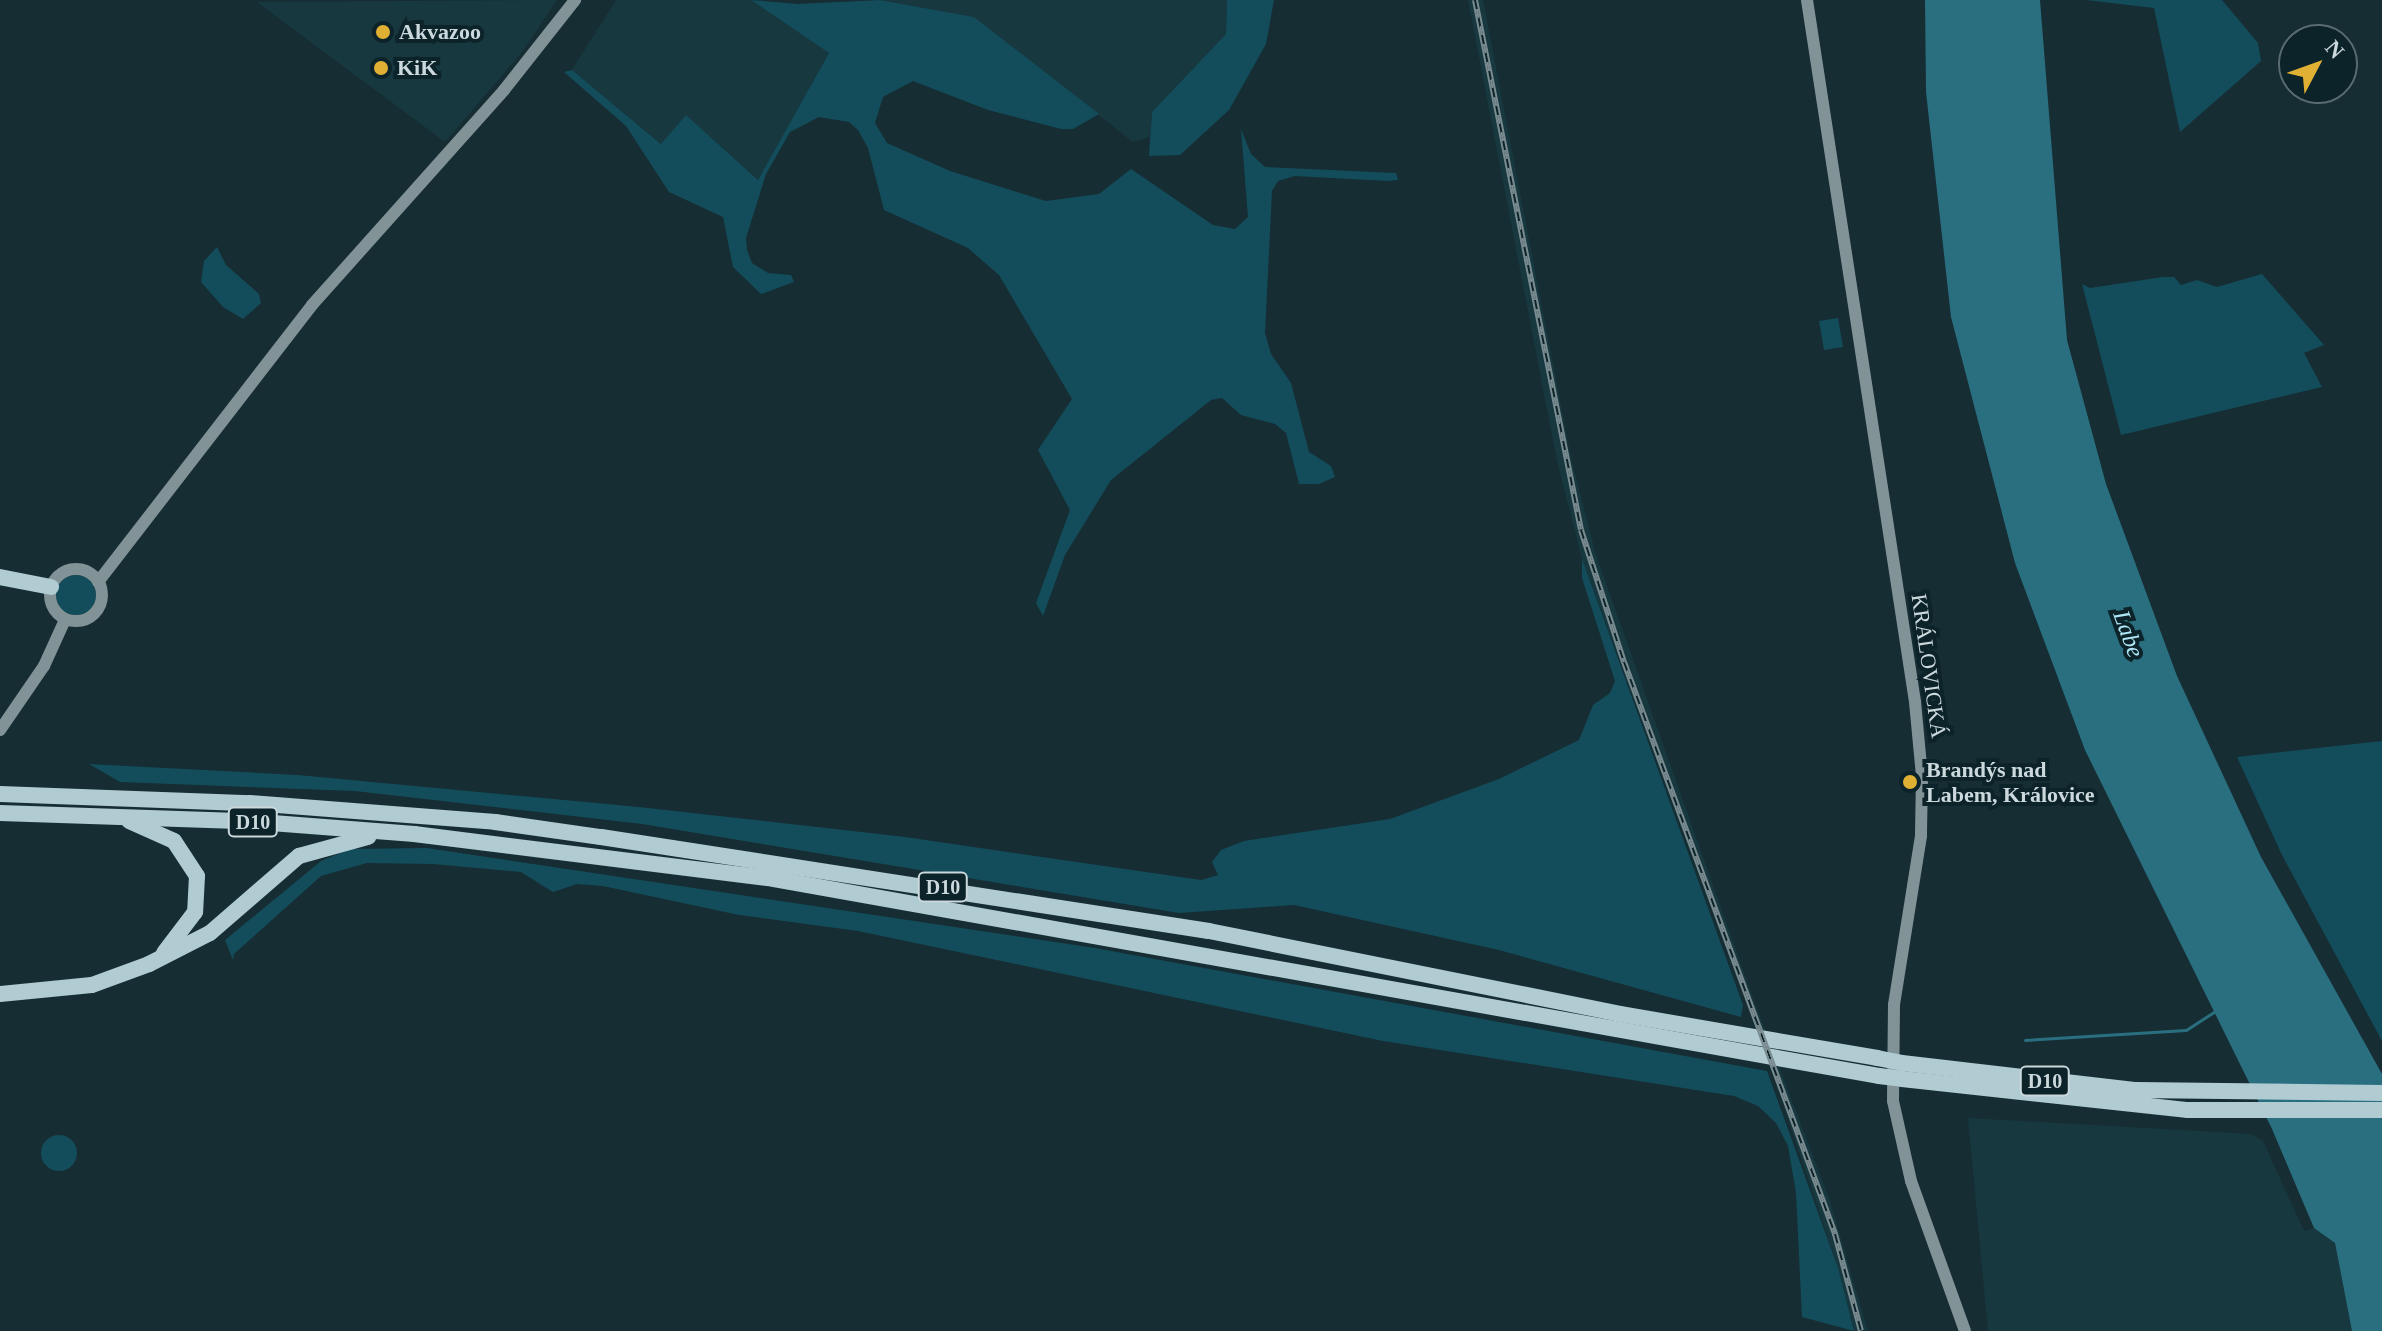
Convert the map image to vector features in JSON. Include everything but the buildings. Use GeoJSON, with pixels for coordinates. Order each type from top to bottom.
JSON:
{"type":"FeatureCollection","features":[{"type":"Feature","properties":{"kind":"highway"},"geometry":{"type":"LineString","coordinates":[[0,577],[51,587]]}},
{"type":"Feature","properties":{"kind":"highway","name":"D10"},"geometry":{"type":"LineString","coordinates":[[0,794],[250,803],[495,822],[601,837],[1209,931],[1620,1014],[1877,1058],[1902,1071]]}},
{"type":"Feature","properties":{"kind":"highway","name":"D10"},"geometry":{"type":"LineString","coordinates":[[0,813],[92,814],[414,834],[904,899],[1879,1076],[1902,1071],[2188,1101],[2382,1110]]}},
{"type":"Feature","properties":{"kind":"highway"},"geometry":{"type":"LineString","coordinates":[[92,814],[167,836],[194,867],[199,894],[195,912],[180,938],[149,964]]}},
{"type":"Feature","properties":{"kind":"highway"},"geometry":{"type":"LineString","coordinates":[[0,994],[78,987],[149,964],[210,933],[308,852],[352,839],[414,834]]}},
{"type":"Feature","properties":{"kind":"highway","name":"D10"},"geometry":{"type":"LineString","coordinates":[[2188,1101],[2382,1093]]}},
{"type":"Feature","properties":{"kind":"main road"},"geometry":{"type":"LineString","coordinates":[[98,582],[312,305],[504,90],[575,0]]}},
{"type":"Feature","properties":{"kind":"main road","name":"KRÁLOVICKÁ"},"geometry":{"type":"LineString","coordinates":[[1807,0],[1913,687],[1922,776],[1921,836],[1894,1005],[1893,1101],[1911,1181],[1965,1331]]}},
{"type":"Feature","properties":{"kind":"main road"},"geometry":{"type":"LineString","coordinates":[[77,569],[98,582],[102,597],[96,613],[82,621],[65,620],[52,606],[51,587],[61,574],[77,569]]}},
{"type":"Feature","properties":{"kind":"main road"},"geometry":{"type":"LineString","coordinates":[[0,730],[44,666],[65,620]]}},
{"type":"Feature","properties":{"kind":"shaded area"},"geometry":{"type":"Polygon","coordinates":[[[557,0],[523,51],[445,142],[257,2],[557,0]]]}},
{"type":"Feature","properties":{"kind":"shaded area"},"geometry":{"type":"Polygon","coordinates":[[[616,0],[751,0],[829,53],[758,180],[686,115],[662,144],[572,70],[616,0]]]}},
{"type":"Feature","properties":{"kind":"shaded area"},"geometry":{"type":"Polygon","coordinates":[[[751,0],[798,4],[880,0],[974,17],[1099,114],[1073,129],[1061,129],[988,110],[913,81],[883,97],[875,123],[887,143],[950,171],[1046,201],[1099,194],[1131,169],[1213,225],[1235,229],[1248,217],[1241,129],[1251,154],[1265,167],[1396,173],[1398,180],[1388,181],[1295,176],[1278,181],[1272,191],[1265,333],[1271,354],[1291,383],[1309,452],[1331,466],[1335,477],[1319,484],[1299,484],[1286,433],[1275,424],[1241,415],[1222,398],[1211,400],[1111,480],[1065,555],[1043,616],[1036,603],[1070,510],[1038,450],[1072,399],[999,275],[968,248],[884,210],[868,148],[858,130],[849,122],[819,117],[790,132],[766,174],[746,238],[747,250],[752,263],[768,273],[791,275],[794,282],[761,294],[733,267],[723,217],[669,192],[626,126],[564,72],[572,70],[661,144],[686,115],[758,180],[829,53],[751,0]]]}},
{"type":"Feature","properties":{"kind":"shaded area"},"geometry":{"type":"Polygon","coordinates":[[[880,0],[1227,0],[1226,34],[1152,112],[1150,137],[1133,142],[974,17],[880,0]]]}},
{"type":"Feature","properties":{"kind":"shaded area"},"geometry":{"type":"Polygon","coordinates":[[[1227,0],[1274,0],[1266,44],[1229,110],[1180,155],[1149,156],[1152,112],[1226,34],[1227,0]]]}},
{"type":"Feature","properties":{"kind":"shaded area"},"geometry":{"type":"Polygon","coordinates":[[[1468,0],[1483,0],[1571,458],[1596,555],[1754,1001],[1829,1198],[1868,1331],[1854,1331],[1838,1268],[1779,1092],[1582,559],[1557,461],[1468,0]]]}},
{"type":"Feature","properties":{"kind":"shaded area"},"geometry":{"type":"Polygon","coordinates":[[[2086,0],[2222,0],[2258,43],[2261,61],[2180,132],[2154,8],[2086,0]]]}},
{"type":"Feature","properties":{"kind":"shaded area"},"geometry":{"type":"Polygon","coordinates":[[[217,247],[226,265],[259,294],[261,303],[243,319],[223,307],[201,282],[204,261],[217,247]]]}},
{"type":"Feature","properties":{"kind":"shaded area"},"geometry":{"type":"Polygon","coordinates":[[[2262,274],[2324,345],[2304,353],[2322,387],[2121,435],[2082,284],[2090,288],[2174,277],[2181,285],[2197,280],[2217,287],[2262,274]]]}},
{"type":"Feature","properties":{"kind":"shaded area"},"geometry":{"type":"Polygon","coordinates":[[[1838,318],[1843,347],[1824,350],[1819,321],[1838,318]]]}},
{"type":"Feature","properties":{"kind":"shaded area"},"geometry":{"type":"Polygon","coordinates":[[[1582,559],[1743,1005],[1741,1017],[1499,950],[1294,905],[1179,913],[642,824],[355,791],[120,782],[89,764],[298,775],[639,807],[905,837],[1201,880],[1218,875],[1212,862],[1221,850],[1244,841],[1390,819],[1499,779],[1579,740],[1593,705],[1610,693],[1615,681],[1582,578],[1582,559]]]}},
{"type":"Feature","properties":{"kind":"shaded area"},"geometry":{"type":"Polygon","coordinates":[[[76,575],[90,581],[96,595],[90,609],[76,615],[62,609],[56,595],[62,581],[76,575]]]}},
{"type":"Feature","properties":{"kind":"shaded area"},"geometry":{"type":"Polygon","coordinates":[[[2382,741],[2382,1041],[2282,855],[2237,757],[2382,741]]]}},
{"type":"Feature","properties":{"kind":"shaded area"},"geometry":{"type":"Polygon","coordinates":[[[427,848],[1095,948],[1767,1071],[1838,1268],[1854,1331],[1802,1317],[1796,1193],[1788,1146],[1776,1123],[1758,1106],[1734,1096],[1383,1041],[858,931],[739,915],[603,886],[577,884],[553,892],[521,872],[433,864],[367,863],[321,876],[234,954],[233,960],[225,940],[321,861],[350,849],[427,848]]]}},
{"type":"Feature","properties":{"kind":"shaded area"},"geometry":{"type":"Polygon","coordinates":[[[1968,1118],[2251,1134],[2263,1141],[2304,1231],[2314,1228],[2335,1243],[2352,1331],[1988,1331],[1968,1118]]]}},
{"type":"Feature","properties":{"kind":"shaded area"},"geometry":{"type":"Polygon","coordinates":[[[59,1135],[72,1140],[77,1153],[72,1166],[59,1171],[46,1166],[41,1153],[46,1140],[59,1135]]]}},
{"type":"Feature","properties":{"kind":"water","name":"Labe"},"geometry":{"type":"Polygon","coordinates":[[[1925,0],[2040,0],[2067,340],[2106,484],[2177,676],[2261,857],[2382,1074],[2382,1331],[2352,1331],[2335,1243],[2314,1228],[2272,1129],[2085,750],[2015,563],[1951,317],[1926,92],[1925,0]]]}},
{"type":"Feature","properties":{"kind":"waterway"},"geometry":{"type":"LineString","coordinates":[[2025,1040],[2186,1030],[2215,1011]]}},
{"type":"Feature","properties":{"kind":"railway"},"geometry":{"type":"LineString","coordinates":[[1475,0],[1581,530],[1624,662],[1835,1234],[1861,1331]]}},
{"type":"Feature","properties":{"kind":"place","name":"Akvazoo"},"geometry":{"type":"Point","coordinates":[383,32]}},
{"type":"Feature","properties":{"kind":"place","name":"KiK"},"geometry":{"type":"Point","coordinates":[381,68]}},
{"type":"Feature","properties":{"kind":"place","name":"Brandýs nad Labem, Královice"},"geometry":{"type":"Point","coordinates":[1910,782]}}]}
